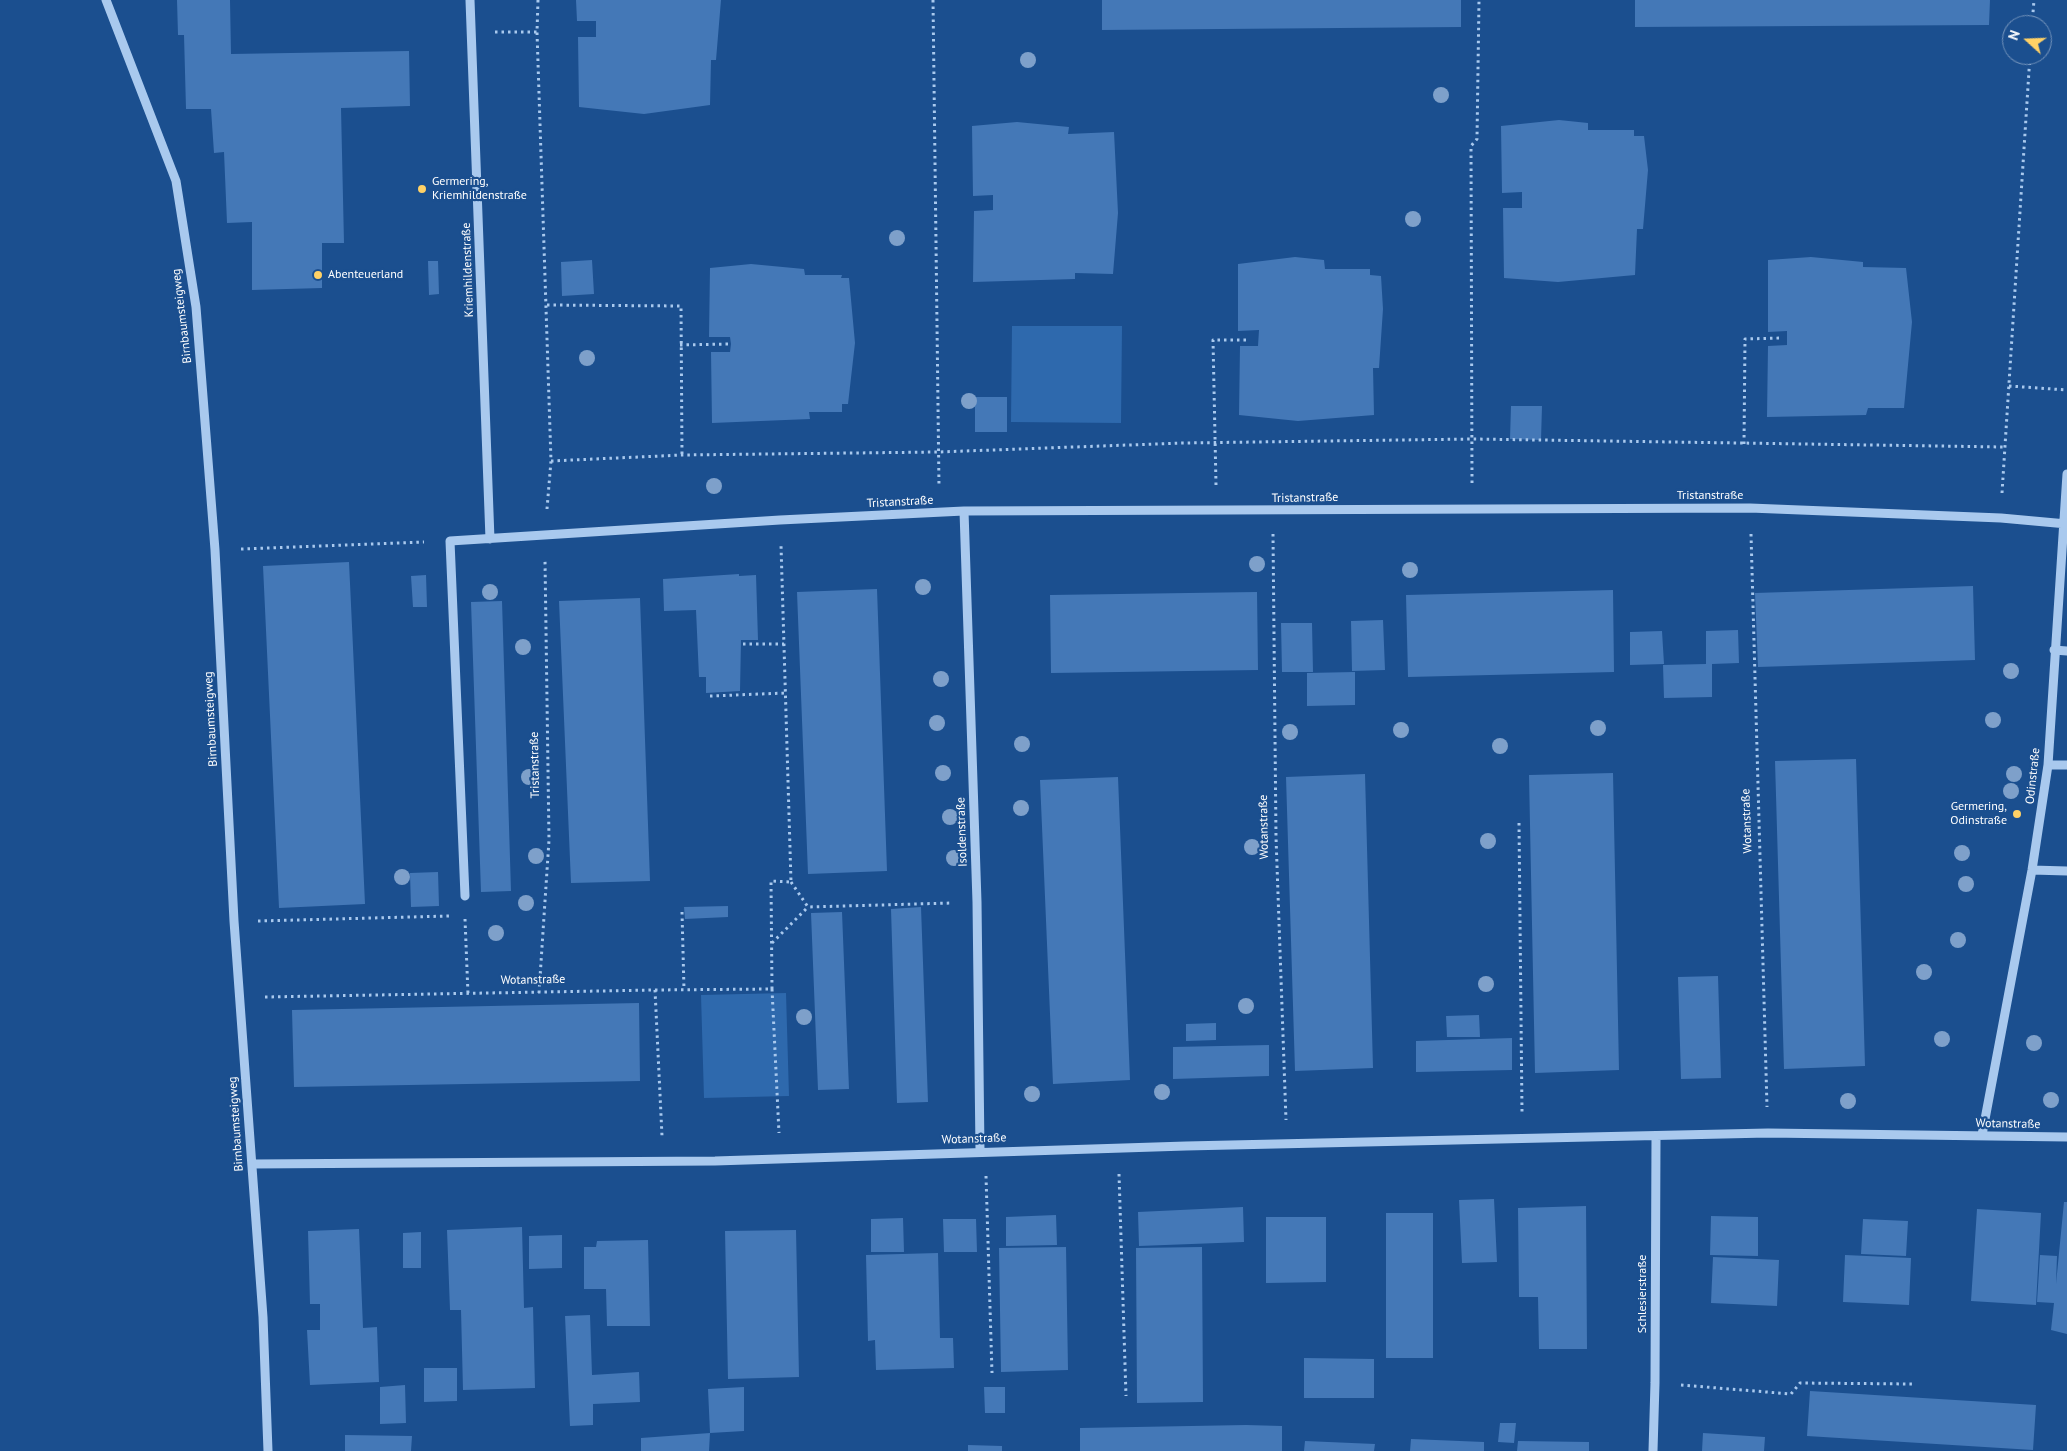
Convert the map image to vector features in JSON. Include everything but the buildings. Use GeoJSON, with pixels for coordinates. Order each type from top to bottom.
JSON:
{"type":"FeatureCollection","features":[{"type":"Feature","properties":{"kind":"street","name":"Birnbaumsteigweg"},"geometry":{"type":"LineString","coordinates":[[106,0],[176,181],[196,307],[215,550],[234,921],[263,1317],[268,1451]]}},
{"type":"Feature","properties":{"kind":"street","name":"Kriemhildenstraße"},"geometry":{"type":"LineString","coordinates":[[470,0],[490,539]]}},
{"type":"Feature","properties":{"kind":"street","name":"Odinstraße"},"geometry":{"type":"LineString","coordinates":[[1982,1136],[2032,870],[2048,765],[2054,650],[2065,524],[2067,474]]}},
{"type":"Feature","properties":{"kind":"street","name":"Tristanstraße"},"geometry":{"type":"LineString","coordinates":[[450,541],[780,520],[964,511],[1750,508],[2001,518],[2065,524]]}},
{"type":"Feature","properties":{"kind":"street","name":"Isoldenstraße"},"geometry":{"type":"LineString","coordinates":[[964,511],[983,1151]]}},
{"type":"Feature","properties":{"kind":"street"},"geometry":{"type":"LineString","coordinates":[[450,541],[465,896]]}},
{"type":"Feature","properties":{"kind":"street"},"geometry":{"type":"LineString","coordinates":[[2054,650],[2067,651]]}},
{"type":"Feature","properties":{"kind":"street"},"geometry":{"type":"LineString","coordinates":[[2048,765],[2067,765]]}},
{"type":"Feature","properties":{"kind":"street"},"geometry":{"type":"LineString","coordinates":[[2032,870],[2067,872]]}},
{"type":"Feature","properties":{"kind":"street","name":"Wotanstraße"},"geometry":{"type":"LineString","coordinates":[[252,1164],[780,1159],[1119,1147],[1656,1137],[1768,1133],[2067,1137]]}},
{"type":"Feature","properties":{"kind":"street","name":"Schlesierstraße"},"geometry":{"type":"LineString","coordinates":[[1653,1451],[1656,1137]]}},
{"type":"Feature","properties":{"kind":"path"},"geometry":{"type":"LineString","coordinates":[[538,0],[537,32],[551,461],[544,536]]}},
{"type":"Feature","properties":{"kind":"path"},"geometry":{"type":"LineString","coordinates":[[933,0],[940,513]]}},
{"type":"Feature","properties":{"kind":"path"},"geometry":{"type":"LineString","coordinates":[[1472,509],[1471,146],[1477,139],[1479,0]]}},
{"type":"Feature","properties":{"kind":"path"},"geometry":{"type":"LineString","coordinates":[[2033,15],[2034,0]]}},
{"type":"Feature","properties":{"kind":"path"},"geometry":{"type":"LineString","coordinates":[[471,32],[537,32]]}},
{"type":"Feature","properties":{"kind":"path"},"geometry":{"type":"LineString","coordinates":[[2001,518],[2029,65]]}},
{"type":"Feature","properties":{"kind":"path"},"geometry":{"type":"LineString","coordinates":[[547,306],[680,306],[682,455]]}},
{"type":"Feature","properties":{"kind":"path"},"geometry":{"type":"LineString","coordinates":[[1744,444],[1745,339],[1781,338]]}},
{"type":"Feature","properties":{"kind":"path"},"geometry":{"type":"LineString","coordinates":[[1216,511],[1213,340],[1247,340]]}},
{"type":"Feature","properties":{"kind":"path"},"geometry":{"type":"LineString","coordinates":[[680,345],[731,344]]}},
{"type":"Feature","properties":{"kind":"path"},"geometry":{"type":"LineString","coordinates":[[2009,386],[2067,390]]}},
{"type":"Feature","properties":{"kind":"path"},"geometry":{"type":"LineString","coordinates":[[551,461],[682,455],[938,452],[1215,443],[1473,439],[2004,447]]}},
{"type":"Feature","properties":{"kind":"path","name":"Wotanstraße"},"geometry":{"type":"LineString","coordinates":[[1750,508],[1768,1133]]}},
{"type":"Feature","properties":{"kind":"path","name":"Wotanstraße"},"geometry":{"type":"LineString","coordinates":[[1273,510],[1276,837],[1286,1143]]}},
{"type":"Feature","properties":{"kind":"path"},"geometry":{"type":"LineString","coordinates":[[780,520],[791,882],[808,907]]}},
{"type":"Feature","properties":{"kind":"path","name":"Tristanstraße"},"geometry":{"type":"LineString","coordinates":[[539,993],[548,840],[544,536]]}},
{"type":"Feature","properties":{"kind":"path"},"geometry":{"type":"LineString","coordinates":[[215,550],[450,541]]}},
{"type":"Feature","properties":{"kind":"path"},"geometry":{"type":"LineString","coordinates":[[743,644],[784,644]]}},
{"type":"Feature","properties":{"kind":"path"},"geometry":{"type":"LineString","coordinates":[[710,696],[786,693]]}},
{"type":"Feature","properties":{"kind":"path"},"geometry":{"type":"LineString","coordinates":[[1519,823],[1522,1138]]}},
{"type":"Feature","properties":{"kind":"path"},"geometry":{"type":"LineString","coordinates":[[780,1159],[772,989],[771,881],[791,882]]}},
{"type":"Feature","properties":{"kind":"path"},"geometry":{"type":"LineString","coordinates":[[465,896],[468,994]]}},
{"type":"Feature","properties":{"kind":"path"},"geometry":{"type":"LineString","coordinates":[[772,943],[808,907],[977,902]]}},
{"type":"Feature","properties":{"kind":"path"},"geometry":{"type":"LineString","coordinates":[[682,912],[684,990]]}},
{"type":"Feature","properties":{"kind":"path"},"geometry":{"type":"LineString","coordinates":[[234,921],[465,916]]}},
{"type":"Feature","properties":{"kind":"path","name":"Wotanstraße"},"geometry":{"type":"LineString","coordinates":[[239,996],[278,998],[772,989]]}},
{"type":"Feature","properties":{"kind":"path"},"geometry":{"type":"LineString","coordinates":[[655,990],[663,1161]]}},
{"type":"Feature","properties":{"kind":"path"},"geometry":{"type":"LineString","coordinates":[[1119,1147],[1126,1396]]}},
{"type":"Feature","properties":{"kind":"path"},"geometry":{"type":"LineString","coordinates":[[983,1151],[992,1373]]}},
{"type":"Feature","properties":{"kind":"path"},"geometry":{"type":"LineString","coordinates":[[1655,1383],[1792,1394],[1800,1383],[1913,1384]]}},
{"type":"Feature","properties":{"kind":"shaded area"},"geometry":{"type":"Polygon","coordinates":[[[1012,326],[1122,326],[1121,423],[1011,422],[1012,326]]]}},
{"type":"Feature","properties":{"kind":"shaded area"},"geometry":{"type":"Polygon","coordinates":[[[786,993],[789,1096],[704,1098],[701,995],[786,993]]]}},
{"type":"Feature","properties":{"kind":"place","name":"Germering, Kriemhildenstraße"},"geometry":{"type":"Point","coordinates":[422,189]}},
{"type":"Feature","properties":{"kind":"place","name":"Abenteuerland"},"geometry":{"type":"Point","coordinates":[318,275]}},
{"type":"Feature","properties":{"kind":"place","name":"Germering, Odinstraße"},"geometry":{"type":"Point","coordinates":[2017,814]}}]}
